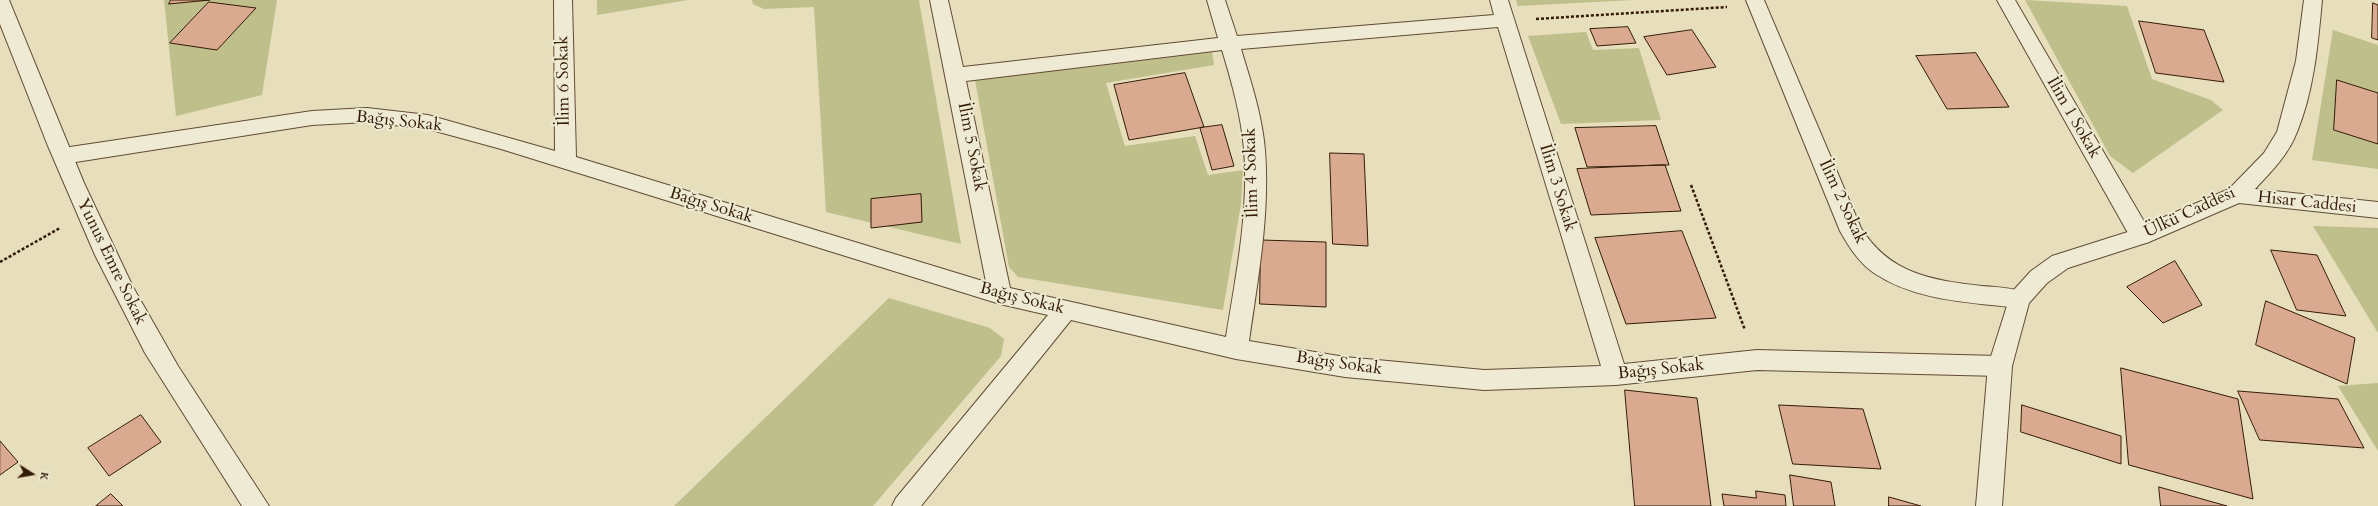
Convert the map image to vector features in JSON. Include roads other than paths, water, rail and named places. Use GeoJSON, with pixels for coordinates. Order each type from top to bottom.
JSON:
{"type":"FeatureCollection","features":[{"type":"Feature","properties":{"kind":"street","name":"Yunus Emre Sokak"},"geometry":{"type":"LineString","coordinates":[[0,0],[86,213],[124,291],[167,371],[256,506]]}},
{"type":"Feature","properties":{"kind":"street","name":"İlim 6 Sokak"},"geometry":{"type":"LineString","coordinates":[[563,0],[566,161]]}},
{"type":"Feature","properties":{"kind":"street","name":"İlim 5 Sokak"},"geometry":{"type":"LineString","coordinates":[[939,0],[956,75],[1000,295]]}},
{"type":"Feature","properties":{"kind":"street","name":"İlim 4 Sokak"},"geometry":{"type":"LineString","coordinates":[[1216,0],[1250,120],[1256,187],[1255,222],[1236,349]]}},
{"type":"Feature","properties":{"kind":"street","name":"İlim 3 Sokak"},"geometry":{"type":"LineString","coordinates":[[1499,0],[1616,375]]}},
{"type":"Feature","properties":{"kind":"street","name":"İlim 1 Sokak"},"geometry":{"type":"LineString","coordinates":[[2006,0],[2141,236]]}},
{"type":"Feature","properties":{"kind":"street","name":"Ülkü Caddesi"},"geometry":{"type":"LineString","coordinates":[[1989,506],[2000,366],[2019,299],[2040,278],[2060,262],[2141,236],[2237,195],[2271,158],[2286,133],[2297,101],[2306,61],[2313,0]]}},
{"type":"Feature","properties":{"kind":"street","name":"İlim 2 Sokak"},"geometry":{"type":"LineString","coordinates":[[1756,3],[1851,231],[1867,255],[1893,274],[1929,288],[2019,299]]}},
{"type":"Feature","properties":{"kind":"street"},"geometry":{"type":"LineString","coordinates":[[956,75],[1229,43],[1506,20]]}},
{"type":"Feature","properties":{"kind":"street","name":"Bağış Sokak"},"geometry":{"type":"LineString","coordinates":[[63,156],[312,118],[367,115],[428,122],[566,161],[1000,295],[1236,349],[1345,367],[1484,380],[1616,375],[1756,360],[2000,366]]}},
{"type":"Feature","properties":{"kind":"street","name":"Hisar Caddesi"},"geometry":{"type":"LineString","coordinates":[[2237,195],[2378,210]]}},
{"type":"Feature","properties":{"kind":"street"},"geometry":{"type":"LineString","coordinates":[[905,506],[1066,310]]}}]}
